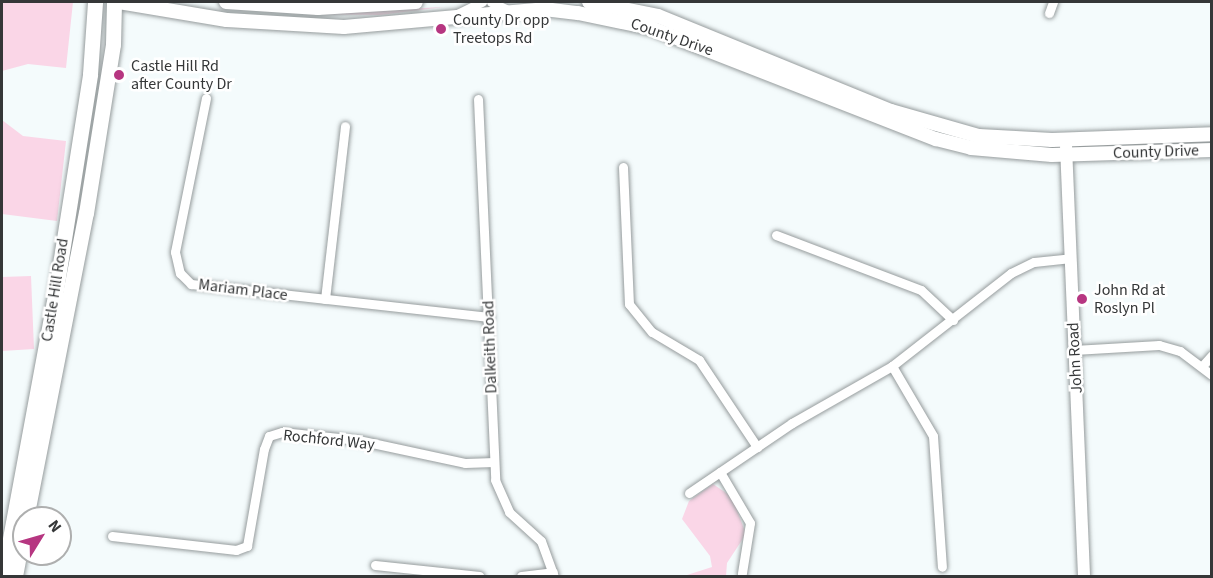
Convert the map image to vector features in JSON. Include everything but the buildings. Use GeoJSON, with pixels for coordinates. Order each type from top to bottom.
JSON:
{"type":"FeatureCollection","features":[{"type":"Feature","properties":{"kind":"main road","name":"Castle Hill Road"},"geometry":{"type":"LineString","coordinates":[[3,576],[56,286],[90,74],[95,2]]}},
{"type":"Feature","properties":{"kind":"main road","name":"Castle Hill Road"},"geometry":{"type":"LineString","coordinates":[[28,506],[86,213],[112,52],[114,2]]}},
{"type":"Feature","properties":{"kind":"main road","name":"County Drive"},"geometry":{"type":"LineString","coordinates":[[119,2],[198,17],[304,26],[444,19],[544,9],[617,19],[936,139],[1016,154],[1212,150]]}},
{"type":"Feature","properties":{"kind":"main road"},"geometry":{"type":"LineString","coordinates":[[226,2],[298,8],[416,2]]}},
{"type":"Feature","properties":{"kind":"main road","name":"County Drive"},"geometry":{"type":"LineString","coordinates":[[589,2],[658,16],[939,127],[1017,140],[1212,134]]}},
{"type":"Feature","properties":{"kind":"street"},"geometry":{"type":"LineString","coordinates":[[444,19],[482,2]]}},
{"type":"Feature","properties":{"kind":"street"},"geometry":{"type":"LineString","coordinates":[[491,2],[516,12]]}},
{"type":"Feature","properties":{"kind":"street"},"geometry":{"type":"LineString","coordinates":[[1049,13],[1053,2]]}},
{"type":"Feature","properties":{"kind":"street","name":"Mariam Place"},"geometry":{"type":"LineString","coordinates":[[206,98],[175,252],[180,273],[205,288],[489,316]]}},
{"type":"Feature","properties":{"kind":"street","name":"Dalkeith Road"},"geometry":{"type":"LineString","coordinates":[[478,99],[494,462],[500,497],[541,541],[553,574]]}},
{"type":"Feature","properties":{"kind":"street"},"geometry":{"type":"LineString","coordinates":[[325,299],[345,126]]}},
{"type":"Feature","properties":{"kind":"street","name":"John Road"},"geometry":{"type":"LineString","coordinates":[[1066,139],[1084,576]]}},
{"type":"Feature","properties":{"kind":"street"},"geometry":{"type":"LineString","coordinates":[[623,167],[629,304],[652,332],[699,360],[757,447]]}},
{"type":"Feature","properties":{"kind":"street"},"geometry":{"type":"LineString","coordinates":[[776,235],[915,287],[953,320]]}},
{"type":"Feature","properties":{"kind":"street"},"geometry":{"type":"LineString","coordinates":[[689,492],[757,447],[892,366],[1022,268],[1071,258]]}},
{"type":"Feature","properties":{"kind":"street"},"geometry":{"type":"LineString","coordinates":[[1074,350],[1159,345],[1204,364],[1212,375]]}},
{"type":"Feature","properties":{"kind":"street"},"geometry":{"type":"LineString","coordinates":[[1204,364],[1212,355]]}},
{"type":"Feature","properties":{"kind":"street"},"geometry":{"type":"LineString","coordinates":[[892,366],[933,436],[942,567]]}},
{"type":"Feature","properties":{"kind":"street","name":"Rochford Way"},"geometry":{"type":"LineString","coordinates":[[112,536],[236,550],[247,546],[264,449],[269,436],[282,432],[358,440],[465,463],[494,462]]}},
{"type":"Feature","properties":{"kind":"street"},"geometry":{"type":"LineString","coordinates":[[720,472],[750,523],[742,573]]}},
{"type":"Feature","properties":{"kind":"street"},"geometry":{"type":"LineString","coordinates":[[375,565],[478,576]]}},
{"type":"Feature","properties":{"kind":"street"},"geometry":{"type":"LineString","coordinates":[[521,576],[553,574]]}},
{"type":"Feature","properties":{"kind":"shaded area"},"geometry":{"type":"Polygon","coordinates":[[[2,2],[73,2],[66,68],[28,64],[2,71],[2,2]]]}},
{"type":"Feature","properties":{"kind":"shaded area"},"geometry":{"type":"Polygon","coordinates":[[[444,7],[380,15],[309,14],[346,12],[444,7]]]}},
{"type":"Feature","properties":{"kind":"shaded area"},"geometry":{"type":"Polygon","coordinates":[[[2,120],[23,136],[66,141],[57,221],[2,214],[2,120]]]}},
{"type":"Feature","properties":{"kind":"shaded area"},"geometry":{"type":"Polygon","coordinates":[[[31,276],[34,349],[2,351],[2,277],[31,276]]]}},
{"type":"Feature","properties":{"kind":"shaded area"},"geometry":{"type":"Polygon","coordinates":[[[713,484],[732,497],[746,534],[727,563],[726,576],[684,576],[712,567],[710,556],[682,519],[689,501],[713,484]]]}},
{"type":"Feature","properties":{"kind":"place","name":"County Dr opp Treetops Rd"},"geometry":{"type":"Point","coordinates":[441,29]}},
{"type":"Feature","properties":{"kind":"place","name":"Castle Hill Rd after County Dr"},"geometry":{"type":"Point","coordinates":[119,75]}},
{"type":"Feature","properties":{"kind":"place","name":"John Rd at Roslyn Pl"},"geometry":{"type":"Point","coordinates":[1082,299]}}]}
